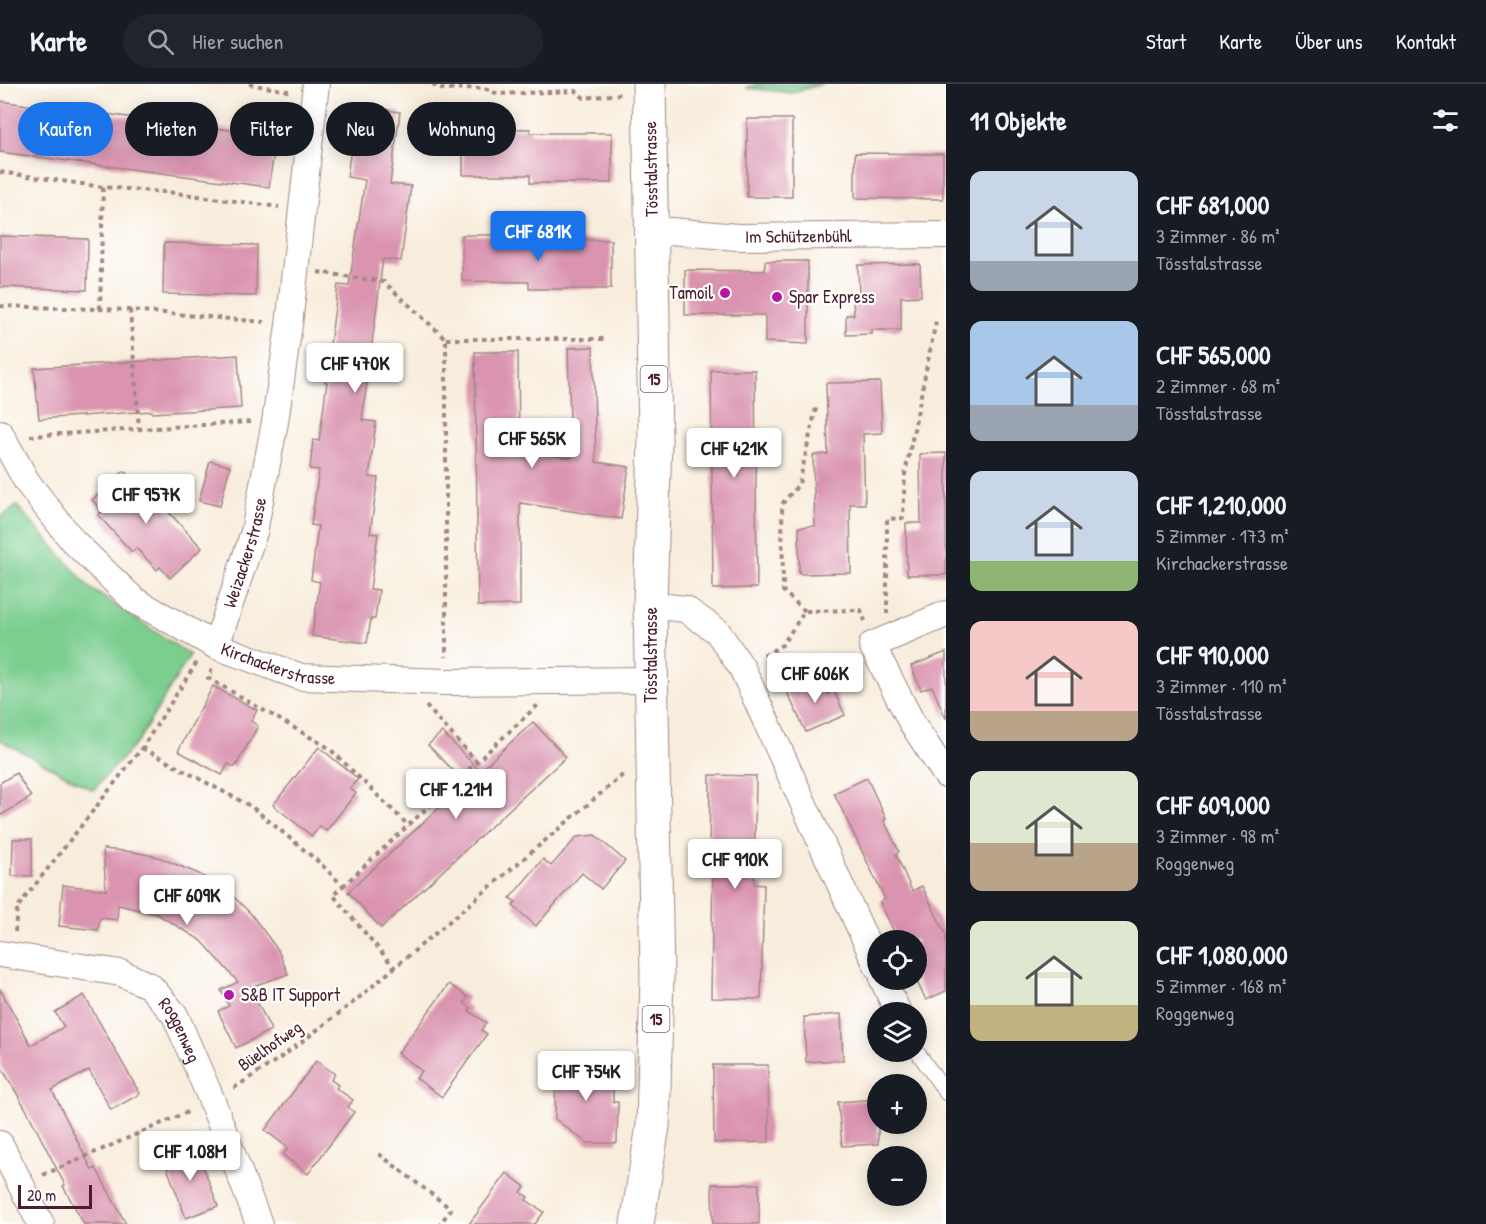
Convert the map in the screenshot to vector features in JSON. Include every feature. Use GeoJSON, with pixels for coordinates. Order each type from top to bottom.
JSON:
{"type":"FeatureCollection","features":[{"type":"Feature","properties":{"kind":"main road","name":"Tösstalstrasse"},"geometry":{"type":"LineString","coordinates":[[638,89],[653,238],[655,440],[650,605],[657,975],[653,1126],[639,1222]]}},
{"type":"Feature","properties":{"kind":"street","name":"Weizackerstrasse"},"geometry":{"type":"LineString","coordinates":[[216,646],[254,532],[275,422],[289,325],[315,90]]}},
{"type":"Feature","properties":{"kind":"street","name":"Im Schützenbühl"},"geometry":{"type":"LineString","coordinates":[[653,238],[671,231],[737,237],[946,235]]}},
{"type":"Feature","properties":{"kind":"street","name":"Kirchackerstrasse"},"geometry":{"type":"LineString","coordinates":[[0,433],[31,488],[74,541],[134,600],[216,646],[301,677],[446,682],[651,680]]}},
{"type":"Feature","properties":{"kind":"street"},"geometry":{"type":"LineString","coordinates":[[650,605],[685,609],[717,630],[742,668],[867,944]]}},
{"type":"Feature","properties":{"kind":"street"},"geometry":{"type":"LineString","coordinates":[[946,614],[880,642],[912,723],[946,776]]}},
{"type":"Feature","properties":{"kind":"street","name":"Roggenweg"},"geometry":{"type":"LineString","coordinates":[[7,954],[121,973],[150,986],[175,1015],[212,1101],[260,1224]]}},
{"type":"Feature","properties":{"kind":"street"},"geometry":{"type":"LineString","coordinates":[[0,1144],[41,1224]]}},
{"type":"Feature","properties":{"kind":"lane"},"geometry":{"type":"LineString","coordinates":[[924,1062],[946,1093]]}},
{"type":"Feature","properties":{"kind":"path"},"geometry":{"type":"LineString","coordinates":[[249,84],[315,90]]}},
{"type":"Feature","properties":{"kind":"path"},"geometry":{"type":"LineString","coordinates":[[433,84],[438,89],[484,88],[498,94],[576,91],[584,98],[638,89]]}},
{"type":"Feature","properties":{"kind":"path"},"geometry":{"type":"LineString","coordinates":[[0,172],[302,211]]}},
{"type":"Feature","properties":{"kind":"path"},"geometry":{"type":"LineString","coordinates":[[100,309],[103,187]]}},
{"type":"Feature","properties":{"kind":"path"},"geometry":{"type":"LineString","coordinates":[[295,269],[384,282],[446,339],[604,339]]}},
{"type":"Feature","properties":{"kind":"path"},"geometry":{"type":"LineString","coordinates":[[0,306],[130,310],[289,325]]}},
{"type":"Feature","properties":{"kind":"path"},"geometry":{"type":"LineString","coordinates":[[130,310],[139,429]]}},
{"type":"Feature","properties":{"kind":"path"},"geometry":{"type":"LineString","coordinates":[[880,642],[887,519],[903,518],[905,474],[936,321]]}},
{"type":"Feature","properties":{"kind":"path"},"geometry":{"type":"LineString","coordinates":[[446,339],[446,682]]}},
{"type":"Feature","properties":{"kind":"path"},"geometry":{"type":"LineString","coordinates":[[816,408],[799,483],[782,504],[783,591],[805,611],[861,610],[880,642]]}},
{"type":"Feature","properties":{"kind":"path"},"geometry":{"type":"LineString","coordinates":[[51,435],[245,422]]}},
{"type":"Feature","properties":{"kind":"path"},"geometry":{"type":"LineString","coordinates":[[742,668],[782,645],[805,611]]}},
{"type":"Feature","properties":{"kind":"path"},"geometry":{"type":"LineString","coordinates":[[7,954],[17,908],[142,748],[197,662],[216,646]]}},
{"type":"Feature","properties":{"kind":"path"},"geometry":{"type":"LineString","coordinates":[[208,678],[329,748],[409,826]]}},
{"type":"Feature","properties":{"kind":"path"},"geometry":{"type":"LineString","coordinates":[[412,681],[422,703],[478,763]]}},
{"type":"Feature","properties":{"kind":"path"},"geometry":{"type":"LineString","coordinates":[[395,968],[333,895],[537,707]]}},
{"type":"Feature","properties":{"kind":"path"},"geometry":{"type":"LineString","coordinates":[[142,748],[252,807],[321,863],[343,886]]}},
{"type":"Feature","properties":{"kind":"path","name":"Büelhofweg"},"geometry":{"type":"LineString","coordinates":[[21,1185],[212,1101],[283,1056],[395,968],[630,769]]}},
{"type":"Feature","properties":{"kind":"path"},"geometry":{"type":"LineString","coordinates":[[379,1154],[451,1209],[440,1224]]}},
{"type":"Feature","properties":{"kind":"green space"},"geometry":{"type":"Polygon","coordinates":[[[756,84],[822,84],[792,93],[746,88],[756,84]]]}},
{"type":"Feature","properties":{"kind":"green space"},"geometry":{"type":"Polygon","coordinates":[[[17,506],[90,588],[190,655],[138,741],[93,790],[0,740],[0,518],[17,506]]]}},
{"type":"Feature","properties":{"kind":"building"},"geometry":{"type":"Polygon","coordinates":[[[0,101],[18,104],[18,154],[0,152],[0,101]]]}},
{"type":"Feature","properties":{"kind":"building"},"geometry":{"type":"Polygon","coordinates":[[[395,111],[400,112],[395,148],[395,111]]]}},
{"type":"Feature","properties":{"kind":"building"},"geometry":{"type":"Polygon","coordinates":[[[113,115],[125,117],[125,156],[218,156],[218,129],[230,130],[230,156],[273,156],[269,187],[31,156],[113,156],[113,115]]]}},
{"type":"Feature","properties":{"kind":"building"},"geometry":{"type":"Polygon","coordinates":[[[747,119],[792,119],[792,197],[747,197],[747,119]]]}},
{"type":"Feature","properties":{"kind":"building"},"geometry":{"type":"Polygon","coordinates":[[[516,129],[530,129],[530,133],[612,133],[612,183],[530,183],[530,175],[463,175],[463,156],[516,156],[516,129]]]}},
{"type":"Feature","properties":{"kind":"building"},"geometry":{"type":"Polygon","coordinates":[[[855,153],[943,154],[943,199],[855,198],[855,153]]]}},
{"type":"Feature","properties":{"kind":"building"},"geometry":{"type":"Polygon","coordinates":[[[350,156],[394,156],[390,184],[411,186],[401,261],[383,259],[362,420],[376,422],[369,477],[378,478],[370,533],[378,534],[370,589],[379,590],[375,619],[371,619],[367,643],[312,636],[320,582],[311,580],[318,526],[311,525],[319,470],[310,469],[313,440],[319,441],[338,285],[349,286],[365,180],[347,177],[350,156]]]}},
{"type":"Feature","properties":{"kind":"building"},"geometry":{"type":"Polygon","coordinates":[[[462,235],[529,235],[529,240],[611,240],[611,289],[529,289],[529,282],[462,281],[462,235]]]}},
{"type":"Feature","properties":{"kind":"building"},"geometry":{"type":"Polygon","coordinates":[[[0,236],[88,239],[87,290],[0,287],[0,236]]]}},
{"type":"Feature","properties":{"kind":"building"},"geometry":{"type":"Polygon","coordinates":[[[164,243],[257,245],[256,296],[163,294],[164,243]]]}},
{"type":"Feature","properties":{"kind":"building"},"geometry":{"type":"Polygon","coordinates":[[[765,261],[808,261],[808,344],[765,342],[765,315],[685,315],[685,270],[765,271],[765,261]]]}},
{"type":"Feature","properties":{"kind":"building"},"geometry":{"type":"Polygon","coordinates":[[[920,264],[921,296],[901,297],[901,330],[872,330],[872,334],[846,335],[846,315],[854,315],[853,298],[859,297],[858,265],[920,264]]]}},
{"type":"Feature","properties":{"kind":"building"},"geometry":{"type":"Polygon","coordinates":[[[593,347],[596,462],[629,467],[621,519],[520,503],[520,605],[478,606],[475,352],[518,352],[519,450],[571,458],[568,348],[593,347]]]}},
{"type":"Feature","properties":{"kind":"building"},"geometry":{"type":"Polygon","coordinates":[[[238,355],[241,408],[152,413],[152,411],[39,419],[34,368],[238,355]]]}},
{"type":"Feature","properties":{"kind":"building"},"geometry":{"type":"Polygon","coordinates":[[[711,370],[755,370],[757,588],[713,589],[711,370]]]}},
{"type":"Feature","properties":{"kind":"building"},"geometry":{"type":"Polygon","coordinates":[[[880,382],[882,433],[863,434],[865,504],[850,504],[851,573],[799,574],[799,527],[815,526],[813,455],[828,454],[826,383],[880,382]]]}},
{"type":"Feature","properties":{"kind":"building"},"geometry":{"type":"Polygon","coordinates":[[[946,453],[946,575],[907,575],[906,523],[921,523],[920,454],[946,453]]]}},
{"type":"Feature","properties":{"kind":"building"},"geometry":{"type":"Polygon","coordinates":[[[210,461],[230,466],[220,506],[199,501],[210,461]]]}},
{"type":"Feature","properties":{"kind":"building"},"geometry":{"type":"Polygon","coordinates":[[[124,471],[146,494],[149,491],[202,548],[170,578],[160,567],[157,570],[136,548],[132,552],[98,515],[102,511],[92,500],[124,471]]]}},
{"type":"Feature","properties":{"kind":"building"},"geometry":{"type":"Polygon","coordinates":[[[946,652],[946,719],[932,686],[921,690],[911,666],[946,652]]]}},
{"type":"Feature","properties":{"kind":"building"},"geometry":{"type":"Polygon","coordinates":[[[819,675],[828,694],[834,691],[845,715],[806,732],[786,690],[819,675]]]}},
{"type":"Feature","properties":{"kind":"building"},"geometry":{"type":"Polygon","coordinates":[[[213,686],[257,710],[251,721],[258,726],[235,767],[228,764],[222,775],[178,751],[213,686]]]}},
{"type":"Feature","properties":{"kind":"building"},"geometry":{"type":"Polygon","coordinates":[[[533,722],[566,757],[381,928],[348,892],[466,783],[428,745],[442,732],[480,771],[533,722]]]}},
{"type":"Feature","properties":{"kind":"building"},"geometry":{"type":"Polygon","coordinates":[[[319,747],[358,779],[350,788],[356,793],[326,831],[320,826],[312,836],[273,805],[319,747]]]}},
{"type":"Feature","properties":{"kind":"building"},"geometry":{"type":"Polygon","coordinates":[[[16,773],[31,797],[0,816],[0,783],[16,773]]]}},
{"type":"Feature","properties":{"kind":"building"},"geometry":{"type":"Polygon","coordinates":[[[710,775],[756,776],[754,884],[764,885],[761,999],[711,998],[713,861],[709,861],[710,775]]]}},
{"type":"Feature","properties":{"kind":"building"},"geometry":{"type":"Polygon","coordinates":[[[867,778],[886,819],[884,820],[899,852],[896,854],[912,891],[922,886],[946,935],[946,991],[926,1000],[921,990],[927,990],[927,930],[893,930],[880,902],[885,899],[834,793],[867,778]]]}},
{"type":"Feature","properties":{"kind":"building"},"geometry":{"type":"Polygon","coordinates":[[[595,835],[625,861],[601,889],[582,873],[536,926],[513,906],[516,902],[510,898],[543,859],[551,866],[577,837],[595,835]]]}},
{"type":"Feature","properties":{"kind":"building"},"geometry":{"type":"Polygon","coordinates":[[[13,839],[32,839],[32,876],[12,876],[13,839]]]}},
{"type":"Feature","properties":{"kind":"building"},"geometry":{"type":"Polygon","coordinates":[[[103,849],[158,857],[199,874],[235,898],[251,914],[278,950],[288,974],[250,987],[271,1030],[236,1048],[218,1011],[229,1006],[221,990],[238,982],[202,941],[157,914],[118,905],[117,920],[100,918],[98,930],[59,926],[63,885],[106,890],[103,849]]]}},
{"type":"Feature","properties":{"kind":"building"},"geometry":{"type":"Polygon","coordinates":[[[449,984],[468,997],[464,1003],[471,1008],[469,1011],[486,1023],[481,1030],[487,1034],[442,1097],[416,1078],[422,1071],[398,1053],[449,984]]]}},
{"type":"Feature","properties":{"kind":"building"},"geometry":{"type":"Polygon","coordinates":[[[0,989],[31,1045],[64,1027],[55,1012],[84,995],[140,1094],[111,1110],[89,1070],[52,1090],[92,1170],[96,1168],[126,1224],[84,1224],[63,1186],[65,1185],[26,1109],[0,1065],[0,989]]]}},
{"type":"Feature","properties":{"kind":"building"},"geometry":{"type":"Polygon","coordinates":[[[841,1014],[843,1060],[806,1062],[804,1017],[841,1014]]]}},
{"type":"Feature","properties":{"kind":"building"},"geometry":{"type":"Polygon","coordinates":[[[316,1061],[335,1074],[331,1080],[338,1085],[336,1088],[353,1100],[348,1107],[354,1112],[308,1174],[283,1155],[288,1148],[265,1130],[316,1061]]]}},
{"type":"Feature","properties":{"kind":"building"},"geometry":{"type":"Polygon","coordinates":[[[556,1061],[606,1063],[600,1073],[613,1079],[613,1102],[618,1102],[617,1143],[587,1143],[555,1119],[556,1061]]]}},
{"type":"Feature","properties":{"kind":"building"},"geometry":{"type":"Polygon","coordinates":[[[713,1065],[768,1065],[769,1142],[714,1143],[713,1065]]]}},
{"type":"Feature","properties":{"kind":"building"},"geometry":{"type":"Polygon","coordinates":[[[867,1100],[867,1134],[878,1134],[878,1144],[842,1146],[838,1102],[867,1100]]]}},
{"type":"Feature","properties":{"kind":"building"},"geometry":{"type":"Polygon","coordinates":[[[195,1145],[218,1206],[186,1218],[163,1157],[195,1145]]]}},
{"type":"Feature","properties":{"kind":"building"},"geometry":{"type":"Polygon","coordinates":[[[507,1173],[525,1187],[521,1192],[528,1197],[526,1200],[544,1212],[535,1224],[469,1224],[507,1173]]]}},
{"type":"Feature","properties":{"kind":"building"},"geometry":{"type":"Polygon","coordinates":[[[712,1184],[759,1184],[759,1224],[713,1224],[712,1184]]]}},
{"type":"Feature","properties":{"kind":"place","name":"Tamoil"},"geometry":{"type":"Point","coordinates":[725,293]}},
{"type":"Feature","properties":{"kind":"place","name":"Spar Express"},"geometry":{"type":"Point","coordinates":[777,297]}},
{"type":"Feature","properties":{"kind":"place","name":"S&B IT Support"},"geometry":{"type":"Point","coordinates":[229,995]}}]}
